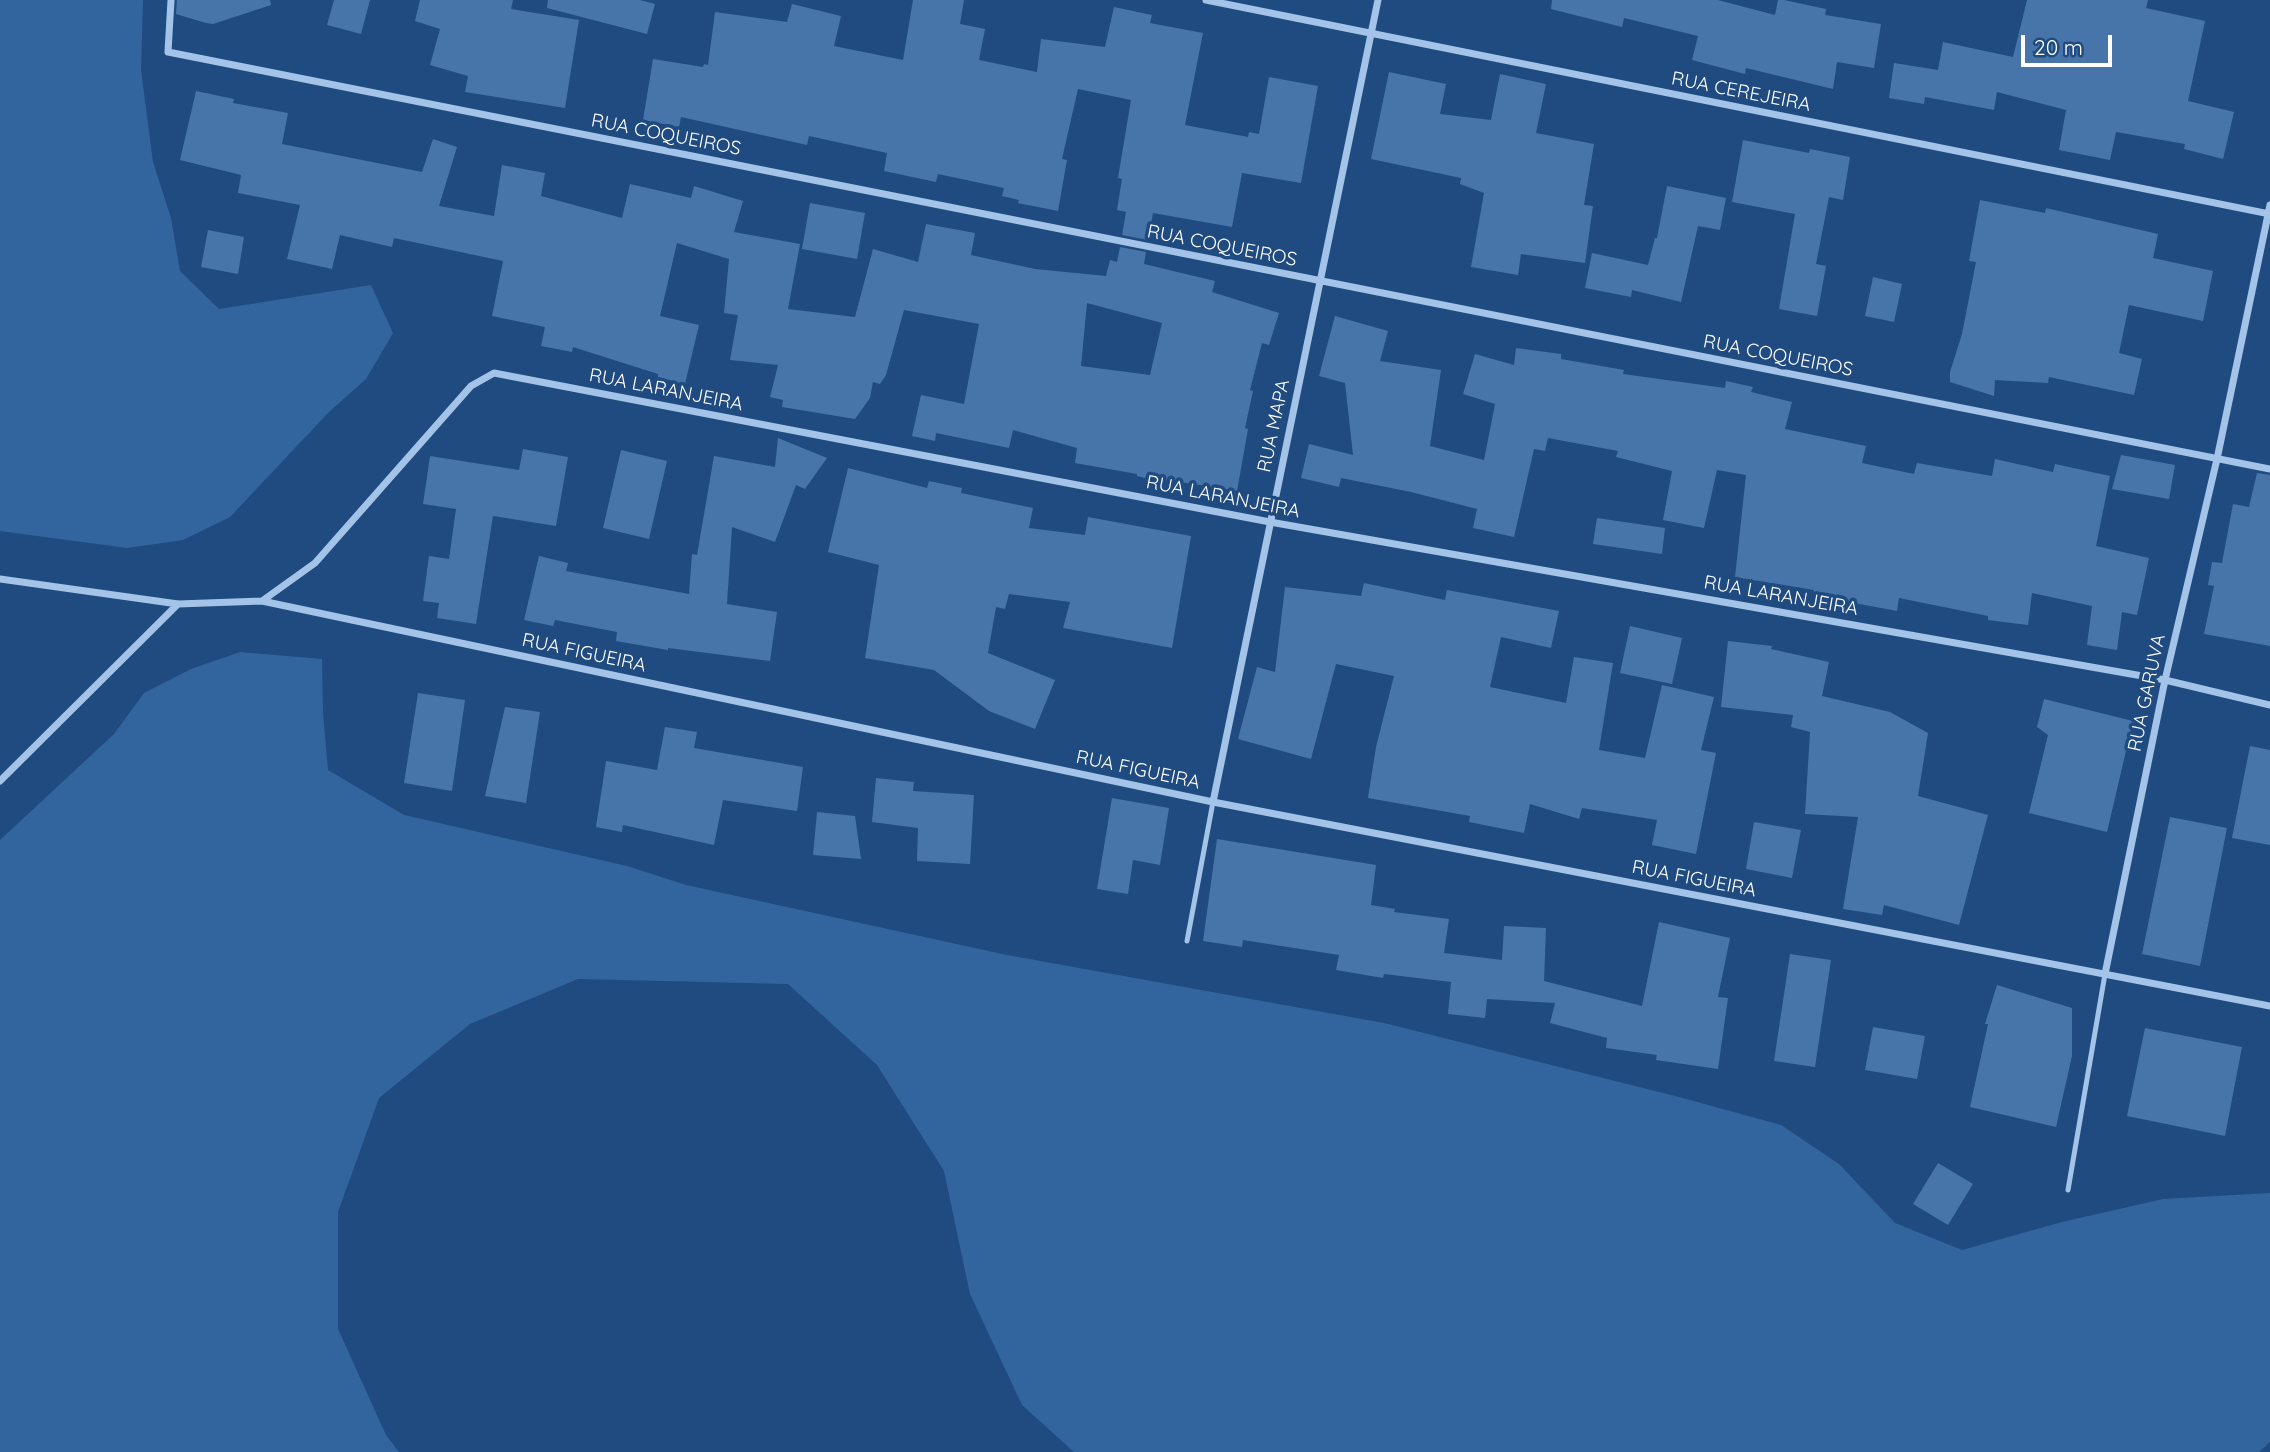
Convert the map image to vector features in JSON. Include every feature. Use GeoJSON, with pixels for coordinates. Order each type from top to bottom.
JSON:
{"type":"FeatureCollection","features":[{"type":"Feature","properties":{"kind":"street","name":"RUA COQUEIROS"},"geometry":{"type":"LineString","coordinates":[[171,0],[168,52],[2270,469]]}},
{"type":"Feature","properties":{"kind":"street","name":"RUA CEREJEIRA"},"geometry":{"type":"LineString","coordinates":[[1206,0],[2269,211]]}},
{"type":"Feature","properties":{"kind":"street","name":"RUA MAPA"},"geometry":{"type":"LineString","coordinates":[[1213,802],[1378,0]]}},
{"type":"Feature","properties":{"kind":"street","name":"RUA GARUVA"},"geometry":{"type":"LineString","coordinates":[[2105,974],[2165,680],[2217,458],[2269,211]]}},
{"type":"Feature","properties":{"kind":"street","name":"RUA LARANJEIRA"},"geometry":{"type":"LineString","coordinates":[[262,601],[315,563],[471,386],[494,373],[1270,522],[2165,680],[2270,705]]}},
{"type":"Feature","properties":{"kind":"street","name":"RUA FIGUEIRA"},"geometry":{"type":"LineString","coordinates":[[0,579],[178,604],[262,601],[1213,802],[2270,1006]]}},
{"type":"Feature","properties":{"kind":"street"},"geometry":{"type":"LineString","coordinates":[[0,781],[178,604]]}},
{"type":"Feature","properties":{"kind":"lane","name":"RUA MAPA"},"geometry":{"type":"LineString","coordinates":[[1187,941],[1213,802]]}},
{"type":"Feature","properties":{"kind":"lane","name":"RUA GARUVA"},"geometry":{"type":"LineString","coordinates":[[2068,1190],[2105,974]]}},
{"type":"Feature","properties":{"kind":"shaded area"},"geometry":{"type":"Polygon","coordinates":[[[0,0],[143,0],[141,70],[153,162],[171,218],[180,271],[219,309],[371,285],[393,333],[366,379],[328,413],[230,517],[183,540],[127,548],[0,531],[0,0]]]}},
{"type":"Feature","properties":{"kind":"shaded area"},"geometry":{"type":"Polygon","coordinates":[[[240,652],[322,659],[328,770],[404,815],[627,866],[686,885],[1007,955],[1384,1023],[1781,1125],[1839,1164],[1895,1223],[1962,1250],[2062,1222],[2163,1199],[2270,1193],[2270,1442],[2259,1452],[1074,1452],[1022,1405],[970,1294],[944,1171],[877,1065],[788,984],[578,979],[470,1024],[379,1098],[338,1212],[338,1329],[386,1435],[399,1452],[0,1452],[0,840],[114,734],[144,693],[191,669],[240,652]]]}},
{"type":"Feature","properties":{"kind":"building"},"geometry":{"type":"Polygon","coordinates":[[[177,0],[270,0],[271,5],[213,24],[176,14],[177,0]]]}},
{"type":"Feature","properties":{"kind":"building"},"geometry":{"type":"Polygon","coordinates":[[[334,0],[370,0],[361,34],[327,25],[334,0]]]}},
{"type":"Feature","properties":{"kind":"building"},"geometry":{"type":"Polygon","coordinates":[[[420,0],[513,0],[511,9],[579,20],[565,108],[465,92],[468,76],[430,65],[440,29],[415,21],[420,0]]]}},
{"type":"Feature","properties":{"kind":"building"},"geometry":{"type":"Polygon","coordinates":[[[548,0],[640,0],[655,4],[647,34],[547,8],[548,0]]]}},
{"type":"Feature","properties":{"kind":"building"},"geometry":{"type":"Polygon","coordinates":[[[913,0],[964,0],[960,24],[985,29],[979,60],[1037,72],[1041,39],[1105,47],[1114,7],[1152,15],[1150,23],[1203,33],[1185,125],[1248,137],[1249,132],[1259,134],[1269,77],[1318,86],[1301,183],[1242,173],[1232,227],[1153,213],[1148,240],[1122,235],[1126,212],[1117,210],[1122,179],[1118,178],[1131,100],[1078,89],[1062,159],[1067,160],[1058,211],[1018,203],[1019,200],[1002,196],[1004,188],[938,174],[936,182],[884,171],[887,153],[809,136],[807,145],[681,117],[679,127],[643,120],[653,59],[703,67],[704,64],[708,65],[715,12],[787,22],[792,4],[841,16],[834,46],[903,60],[913,0]]]}},
{"type":"Feature","properties":{"kind":"building"},"geometry":{"type":"Polygon","coordinates":[[[1552,0],[1718,0],[1775,15],[1778,0],[1784,0],[1826,9],[1825,15],[1881,24],[1874,68],[1837,62],[1833,89],[1746,68],[1745,74],[1692,60],[1698,36],[1624,18],[1622,27],[1551,9],[1552,0]]]}},
{"type":"Feature","properties":{"kind":"building"},"geometry":{"type":"Polygon","coordinates":[[[2027,0],[2148,0],[2146,8],[2205,21],[2188,101],[2234,112],[2223,159],[2184,149],[2185,144],[2116,132],[2110,160],[2059,150],[2066,110],[1997,92],[1994,110],[1925,97],[1924,104],[1889,98],[1894,63],[1938,70],[1943,42],[2013,57],[2027,0]]]}},
{"type":"Feature","properties":{"kind":"building"},"geometry":{"type":"Polygon","coordinates":[[[1389,72],[1446,84],[1440,114],[1491,120],[1500,74],[1546,84],[1536,133],[1594,144],[1584,205],[1593,206],[1585,263],[1521,254],[1518,275],[1471,267],[1484,193],[1460,184],[1461,178],[1371,159],[1389,72]]]}},
{"type":"Feature","properties":{"kind":"building"},"geometry":{"type":"Polygon","coordinates":[[[196,91],[234,99],[233,103],[288,113],[282,144],[422,172],[433,139],[457,147],[439,206],[494,216],[502,165],[545,173],[541,196],[622,218],[630,184],[691,198],[694,186],[743,201],[734,232],[800,244],[788,309],[855,317],[873,249],[918,262],[926,224],[975,233],[971,255],[1035,269],[1106,276],[1110,260],[1117,262],[1120,247],[1146,252],[1144,264],[1215,281],[1212,292],[1279,313],[1269,345],[1262,343],[1250,390],[1253,391],[1237,491],[1162,479],[1161,482],[1137,474],[1075,463],[1077,448],[1013,430],[1009,448],[936,433],[935,441],[912,436],[921,395],[964,404],[979,324],[904,310],[886,375],[880,384],[873,382],[870,398],[855,419],[782,407],[783,400],[770,397],[778,365],[730,360],[738,315],[724,313],[729,259],[677,243],[660,316],[699,325],[685,384],[573,347],[572,352],[541,346],[545,327],[492,316],[503,261],[394,238],[392,247],[340,235],[332,269],[287,259],[300,205],[238,193],[241,175],[180,160],[196,91]],[[1087,303],[1081,366],[1150,375],[1162,323],[1087,303]]]}},
{"type":"Feature","properties":{"kind":"building"},"geometry":{"type":"Polygon","coordinates":[[[1743,140],[1809,153],[1810,149],[1850,157],[1843,200],[1829,197],[1816,264],[1826,266],[1817,316],[1779,309],[1795,214],[1732,202],[1743,140]]]}},
{"type":"Feature","properties":{"kind":"building"},"geometry":{"type":"Polygon","coordinates":[[[1667,186],[1726,198],[1720,230],[1698,226],[1681,302],[1632,290],[1631,297],[1585,288],[1592,253],[1648,265],[1657,238],[1667,186]]]}},
{"type":"Feature","properties":{"kind":"building"},"geometry":{"type":"Polygon","coordinates":[[[1980,200],[2045,213],[2046,208],[2158,234],[2153,258],[2213,271],[2203,321],[2129,305],[2119,353],[2142,359],[2134,395],[2049,377],[2048,383],[1995,380],[1994,396],[1950,382],[1950,372],[1962,334],[1976,262],[1969,261],[1980,200]]]}},
{"type":"Feature","properties":{"kind":"building"},"geometry":{"type":"Polygon","coordinates":[[[810,203],[865,213],[857,259],[802,249],[810,203]]]}},
{"type":"Feature","properties":{"kind":"building"},"geometry":{"type":"Polygon","coordinates":[[[208,230],[244,237],[238,274],[201,267],[208,230]]]}},
{"type":"Feature","properties":{"kind":"building"},"geometry":{"type":"Polygon","coordinates":[[[1873,277],[1902,284],[1894,322],[1865,316],[1873,277]]]}},
{"type":"Feature","properties":{"kind":"building"},"geometry":{"type":"Polygon","coordinates":[[[1335,316],[1388,331],[1380,361],[1441,370],[1430,446],[1484,460],[1495,404],[1463,394],[1475,354],[1514,365],[1516,348],[1561,354],[1561,359],[1624,370],[1623,374],[1725,388],[1726,381],[1753,387],[1751,392],[1792,402],[1785,429],[1866,446],[1862,463],[1914,474],[1917,463],[1992,476],[1995,459],[2053,472],[2055,464],[2110,476],[2096,546],[2149,558],[2137,615],[2122,612],[2117,650],[2087,645],[2092,606],[2032,593],[2028,625],[1988,620],[1988,616],[1899,598],[1897,611],[1838,600],[1837,603],[1813,599],[1814,590],[1735,577],[1746,475],[1717,470],[1704,528],[1663,520],[1672,471],[1616,457],[1618,451],[1548,438],[1545,451],[1534,449],[1514,537],[1473,528],[1477,509],[1341,478],[1339,487],[1301,478],[1309,444],[1353,455],[1345,383],[1319,376],[1335,316]]]}},
{"type":"Feature","properties":{"kind":"building"},"geometry":{"type":"Polygon","coordinates":[[[778,438],[827,458],[805,489],[796,485],[775,542],[732,527],[727,604],[777,612],[770,661],[668,650],[616,641],[617,632],[555,620],[553,626],[524,620],[539,556],[568,563],[566,571],[689,594],[692,554],[697,555],[714,456],[775,467],[778,438]]]}},
{"type":"Feature","properties":{"kind":"building"},"geometry":{"type":"Polygon","coordinates":[[[523,449],[568,457],[556,526],[493,516],[476,624],[437,618],[439,603],[423,601],[429,556],[449,559],[456,509],[423,504],[430,456],[519,470],[523,449]]]}},
{"type":"Feature","properties":{"kind":"building"},"geometry":{"type":"Polygon","coordinates":[[[621,450],[667,461],[649,539],[603,528],[621,450]]]}},
{"type":"Feature","properties":{"kind":"building"},"geometry":{"type":"Polygon","coordinates":[[[2121,455],[2175,465],[2169,499],[2112,489],[2121,455]]]}},
{"type":"Feature","properties":{"kind":"building"},"geometry":{"type":"Polygon","coordinates":[[[848,468],[927,488],[929,481],[962,488],[961,493],[1033,508],[1029,528],[1085,535],[1088,517],[1191,536],[1172,648],[1063,628],[1070,602],[1009,594],[1005,609],[996,607],[988,653],[1055,680],[1035,729],[989,711],[934,670],[865,658],[879,565],[828,552],[848,468]]]}},
{"type":"Feature","properties":{"kind":"building"},"geometry":{"type":"Polygon","coordinates":[[[2257,473],[2270,475],[2270,646],[2204,634],[2214,586],[2208,585],[2212,562],[2222,563],[2233,504],[2249,507],[2257,473]]]}},
{"type":"Feature","properties":{"kind":"building"},"geometry":{"type":"Polygon","coordinates":[[[1597,518],[1665,528],[1662,554],[1593,544],[1597,518]]]}},
{"type":"Feature","properties":{"kind":"building"},"geometry":{"type":"Polygon","coordinates":[[[1364,583],[1445,600],[1447,590],[1559,611],[1551,648],[1501,637],[1490,687],[1566,703],[1574,657],[1613,663],[1599,750],[1645,758],[1662,685],[1714,697],[1701,750],[1716,753],[1696,854],[1652,845],[1657,820],[1582,808],[1579,819],[1530,804],[1524,833],[1469,822],[1470,816],[1368,798],[1376,747],[1394,676],[1336,664],[1311,759],[1238,739],[1257,667],[1275,672],[1285,587],[1361,596],[1364,583]]]}},
{"type":"Feature","properties":{"kind":"building"},"geometry":{"type":"Polygon","coordinates":[[[1630,626],[1682,638],[1672,684],[1620,673],[1630,626]]]}},
{"type":"Feature","properties":{"kind":"building"},"geometry":{"type":"Polygon","coordinates":[[[1728,641],[1772,646],[1771,649],[1829,662],[1822,696],[1890,712],[1928,733],[1918,796],[1988,815],[1959,925],[1884,905],[1882,915],[1843,909],[1858,817],[1805,814],[1810,732],[1791,727],[1793,715],[1721,707],[1728,641]]]}},
{"type":"Feature","properties":{"kind":"building"},"geometry":{"type":"Polygon","coordinates":[[[418,693],[465,700],[452,791],[404,783],[418,693]]]}},
{"type":"Feature","properties":{"kind":"building"},"geometry":{"type":"Polygon","coordinates":[[[2044,699],[2133,721],[2107,832],[2029,813],[2048,735],[2037,727],[2044,699]]]}},
{"type":"Feature","properties":{"kind":"building"},"geometry":{"type":"Polygon","coordinates":[[[505,707],[540,712],[526,803],[485,796],[505,707]]]}},
{"type":"Feature","properties":{"kind":"building"},"geometry":{"type":"Polygon","coordinates":[[[665,727],[697,732],[694,748],[803,767],[797,811],[723,800],[714,845],[623,825],[622,832],[596,827],[606,761],[657,770],[665,727]]]}},
{"type":"Feature","properties":{"kind":"building"},"geometry":{"type":"Polygon","coordinates":[[[2250,746],[2270,750],[2270,845],[2232,838],[2250,746]]]}},
{"type":"Feature","properties":{"kind":"building"},"geometry":{"type":"Polygon","coordinates":[[[876,778],[914,782],[913,791],[974,795],[970,864],[917,861],[918,828],[872,822],[876,778]]]}},
{"type":"Feature","properties":{"kind":"building"},"geometry":{"type":"Polygon","coordinates":[[[1112,798],[1169,808],[1160,865],[1133,860],[1128,894],[1097,889],[1112,798]]]}},
{"type":"Feature","properties":{"kind":"building"},"geometry":{"type":"Polygon","coordinates":[[[817,812],[855,816],[861,859],[813,855],[817,812]]]}},
{"type":"Feature","properties":{"kind":"building"},"geometry":{"type":"Polygon","coordinates":[[[2170,817],[2227,828],[2200,966],[2142,954],[2170,817]]]}},
{"type":"Feature","properties":{"kind":"building"},"geometry":{"type":"Polygon","coordinates":[[[1754,822],[1801,830],[1792,878],[1746,869],[1754,822]]]}},
{"type":"Feature","properties":{"kind":"building"},"geometry":{"type":"Polygon","coordinates":[[[1217,839],[1376,865],[1371,905],[1395,909],[1394,912],[1449,919],[1444,953],[1502,960],[1504,926],[1546,928],[1544,981],[1642,1006],[1659,922],[1730,938],[1718,997],[1728,998],[1718,1069],[1656,1060],[1657,1055],[1606,1048],[1607,1038],[1550,1023],[1555,1003],[1487,999],[1485,1018],[1448,1014],[1451,982],[1384,974],[1383,978],[1336,970],[1339,955],[1243,940],[1242,947],[1203,941],[1217,839]]]}},
{"type":"Feature","properties":{"kind":"building"},"geometry":{"type":"Polygon","coordinates":[[[1790,954],[1831,960],[1815,1067],[1774,1061],[1790,954]]]}},
{"type":"Feature","properties":{"kind":"building"},"geometry":{"type":"Polygon","coordinates":[[[1997,985],[2072,1008],[2072,1056],[2056,1127],[1970,1107],[1988,1024],[1985,1024],[1997,985]]]}},
{"type":"Feature","properties":{"kind":"building"},"geometry":{"type":"Polygon","coordinates":[[[1873,1027],[1925,1036],[1917,1079],[1865,1070],[1873,1027]]]}},
{"type":"Feature","properties":{"kind":"building"},"geometry":{"type":"Polygon","coordinates":[[[2145,1028],[2242,1047],[2225,1136],[2127,1116],[2145,1028]]]}},
{"type":"Feature","properties":{"kind":"building"},"geometry":{"type":"Polygon","coordinates":[[[1938,1163],[1973,1184],[1948,1225],[1913,1204],[1938,1163]]]}}]}
